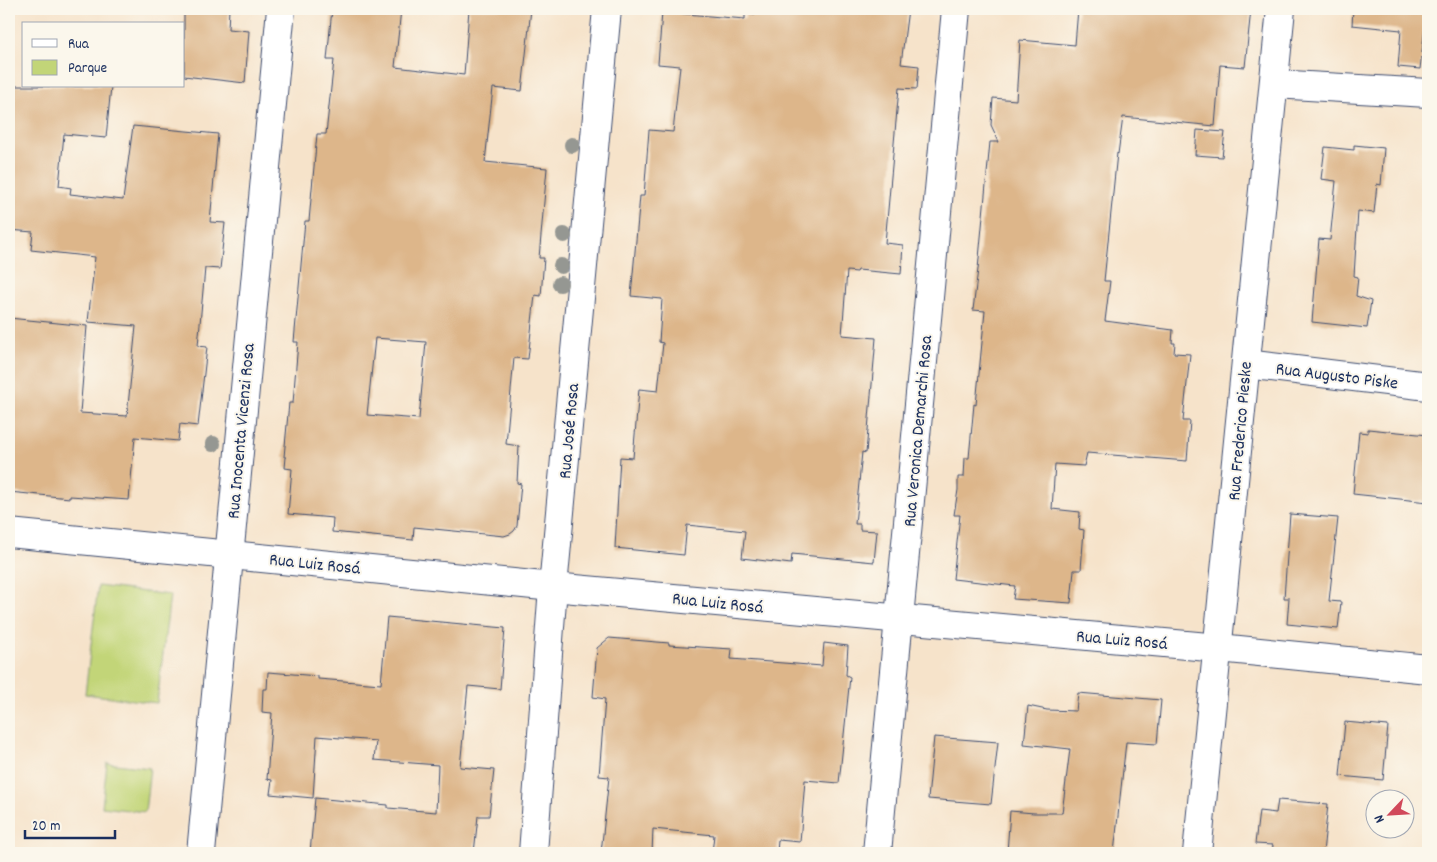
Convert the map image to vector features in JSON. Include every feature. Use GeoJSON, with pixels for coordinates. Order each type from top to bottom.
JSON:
{"type":"FeatureCollection","features":[{"type":"Feature","properties":{"kind":"street","name":"Rua Inocenta Vicenzi Rosa"},"geometry":{"type":"LineString","coordinates":[[201,853],[281,9]]}},
{"type":"Feature","properties":{"kind":"street","name":"Rua José Rosa"},"geometry":{"type":"LineString","coordinates":[[533,853],[553,587],[607,9]]}},
{"type":"Feature","properties":{"kind":"street","name":"Rua Veronica Demarchi Rosa"},"geometry":{"type":"LineString","coordinates":[[877,853],[956,9]]}},
{"type":"Feature","properties":{"kind":"street","name":"Rua Frederico Pieske"},"geometry":{"type":"LineString","coordinates":[[1197,853],[1219,648],[1281,9]]}},
{"type":"Feature","properties":{"kind":"street"},"geometry":{"type":"LineString","coordinates":[[1274,84],[1428,93]]}},
{"type":"Feature","properties":{"kind":"street","name":"Rua Augusto Piske"},"geometry":{"type":"LineString","coordinates":[[1246,364],[1428,386]]}},
{"type":"Feature","properties":{"kind":"street","name":"Rua Luiz Rosá"},"geometry":{"type":"LineString","coordinates":[[9,533],[553,587],[1428,669]]}},
{"type":"Feature","properties":{"kind":"green space"},"geometry":{"type":"Polygon","coordinates":[[[98,586],[170,595],[157,703],[85,694],[98,586]]]}},
{"type":"Feature","properties":{"kind":"green space"},"geometry":{"type":"Polygon","coordinates":[[[107,763],[150,768],[145,812],[102,807],[107,763]]]}},
{"type":"Feature","properties":{"kind":"building"},"geometry":{"type":"Polygon","coordinates":[[[184,9],[229,9],[228,29],[249,31],[245,83],[185,76],[184,9]]]}},
{"type":"Feature","properties":{"kind":"building"},"geometry":{"type":"Polygon","coordinates":[[[332,9],[401,9],[395,67],[464,75],[469,9],[531,9],[522,91],[493,88],[485,162],[547,168],[539,258],[544,258],[541,296],[535,295],[528,359],[514,358],[506,444],[519,446],[517,483],[521,484],[517,526],[510,534],[504,536],[414,527],[413,540],[332,532],[333,518],[288,514],[292,469],[285,468],[286,457],[284,457],[289,403],[293,403],[298,342],[294,342],[305,221],[309,221],[317,134],[326,134],[334,60],[327,60],[332,9]],[[375,338],[367,415],[419,419],[426,342],[375,338]]]}},
{"type":"Feature","properties":{"kind":"building"},"geometry":{"type":"Polygon","coordinates":[[[755,9],[908,9],[901,64],[919,66],[917,89],[899,88],[885,243],[903,245],[901,274],[858,270],[857,272],[847,271],[842,335],[876,338],[866,453],[862,452],[855,524],[860,524],[860,530],[877,531],[874,562],[792,554],[791,564],[742,558],[745,531],[687,525],[684,555],[615,548],[620,457],[633,458],[639,389],[658,391],[663,343],[659,342],[662,299],[631,296],[640,196],[644,196],[649,130],[673,132],[680,66],[658,64],[662,12],[745,19],[745,14],[755,15],[755,9]]]}},
{"type":"Feature","properties":{"kind":"building"},"geometry":{"type":"Polygon","coordinates":[[[1078,9],[1251,9],[1245,67],[1220,65],[1215,126],[1123,117],[1117,153],[1104,281],[1110,281],[1105,321],[1173,330],[1172,343],[1175,343],[1174,353],[1190,354],[1183,421],[1190,421],[1187,461],[1087,453],[1084,466],[1055,464],[1052,509],[1080,512],[1079,529],[1084,530],[1081,570],[1074,570],[1071,603],[1013,599],[1015,586],[953,579],[960,515],[954,515],[958,477],[964,477],[965,458],[969,458],[985,311],[973,310],[990,142],[999,142],[991,125],[993,98],[1016,100],[1020,40],[1075,45],[1078,9]]]}},
{"type":"Feature","properties":{"kind":"building"},"geometry":{"type":"Polygon","coordinates":[[[1353,9],[1427,9],[1420,69],[1398,67],[1401,30],[1352,25],[1353,9]]]}},
{"type":"Feature","properties":{"kind":"building"},"geometry":{"type":"Polygon","coordinates":[[[9,86],[22,86],[22,88],[111,88],[106,138],[64,134],[59,186],[71,188],[70,194],[123,200],[133,126],[218,134],[210,222],[225,223],[220,269],[205,268],[198,346],[207,347],[198,426],[180,424],[178,441],[135,437],[129,500],[70,496],[70,498],[9,492],[9,318],[87,326],[80,413],[127,416],[136,326],[88,322],[95,257],[31,250],[33,232],[9,230],[9,86]]]}},
{"type":"Feature","properties":{"kind":"building"},"geometry":{"type":"Polygon","coordinates":[[[1197,130],[1225,132],[1222,157],[1195,155],[1197,130]]]}},
{"type":"Feature","properties":{"kind":"building"},"geometry":{"type":"Polygon","coordinates":[[[1354,145],[1384,148],[1381,185],[1377,184],[1374,213],[1358,211],[1354,276],[1358,277],[1356,296],[1371,301],[1367,328],[1312,322],[1319,239],[1330,240],[1336,181],[1321,179],[1325,147],[1354,150],[1354,145]]]}},
{"type":"Feature","properties":{"kind":"building"},"geometry":{"type":"Polygon","coordinates":[[[1368,429],[1428,435],[1428,502],[1353,494],[1359,432],[1368,433],[1368,429]]]}},
{"type":"Feature","properties":{"kind":"building"},"geometry":{"type":"Polygon","coordinates":[[[1290,514],[1338,518],[1329,601],[1341,602],[1338,629],[1287,624],[1289,598],[1284,598],[1290,514]]]}},
{"type":"Feature","properties":{"kind":"building"},"geometry":{"type":"Polygon","coordinates":[[[387,617],[505,628],[500,689],[468,686],[460,767],[494,770],[489,816],[478,816],[474,853],[310,853],[315,798],[388,805],[388,808],[436,812],[438,765],[374,760],[376,741],[317,736],[313,798],[270,794],[272,780],[267,779],[272,713],[262,712],[263,689],[267,689],[268,672],[318,676],[318,679],[381,684],[387,617]]]}},
{"type":"Feature","properties":{"kind":"building"},"geometry":{"type":"Polygon","coordinates":[[[609,638],[669,643],[669,645],[732,649],[731,659],[822,666],[824,643],[848,646],[846,675],[850,677],[839,783],[805,780],[800,842],[778,840],[777,853],[712,853],[714,835],[653,829],[652,853],[601,853],[609,777],[599,776],[605,699],[593,697],[597,648],[609,638]]]}},
{"type":"Feature","properties":{"kind":"building"},"geometry":{"type":"Polygon","coordinates":[[[1078,693],[1161,700],[1157,744],[1126,742],[1114,853],[1007,853],[1010,811],[1062,813],[1070,749],[1024,744],[1028,706],[1047,710],[1076,711],[1078,693]]]}},
{"type":"Feature","properties":{"kind":"building"},"geometry":{"type":"Polygon","coordinates":[[[1345,722],[1388,726],[1383,780],[1340,776],[1345,722]]]}},
{"type":"Feature","properties":{"kind":"building"},"geometry":{"type":"Polygon","coordinates":[[[934,737],[998,742],[991,804],[928,799],[934,737]]]}},
{"type":"Feature","properties":{"kind":"building"},"geometry":{"type":"Polygon","coordinates":[[[1278,800],[1328,804],[1323,853],[1272,853],[1273,845],[1255,844],[1259,811],[1276,813],[1278,800]]]}}]}
